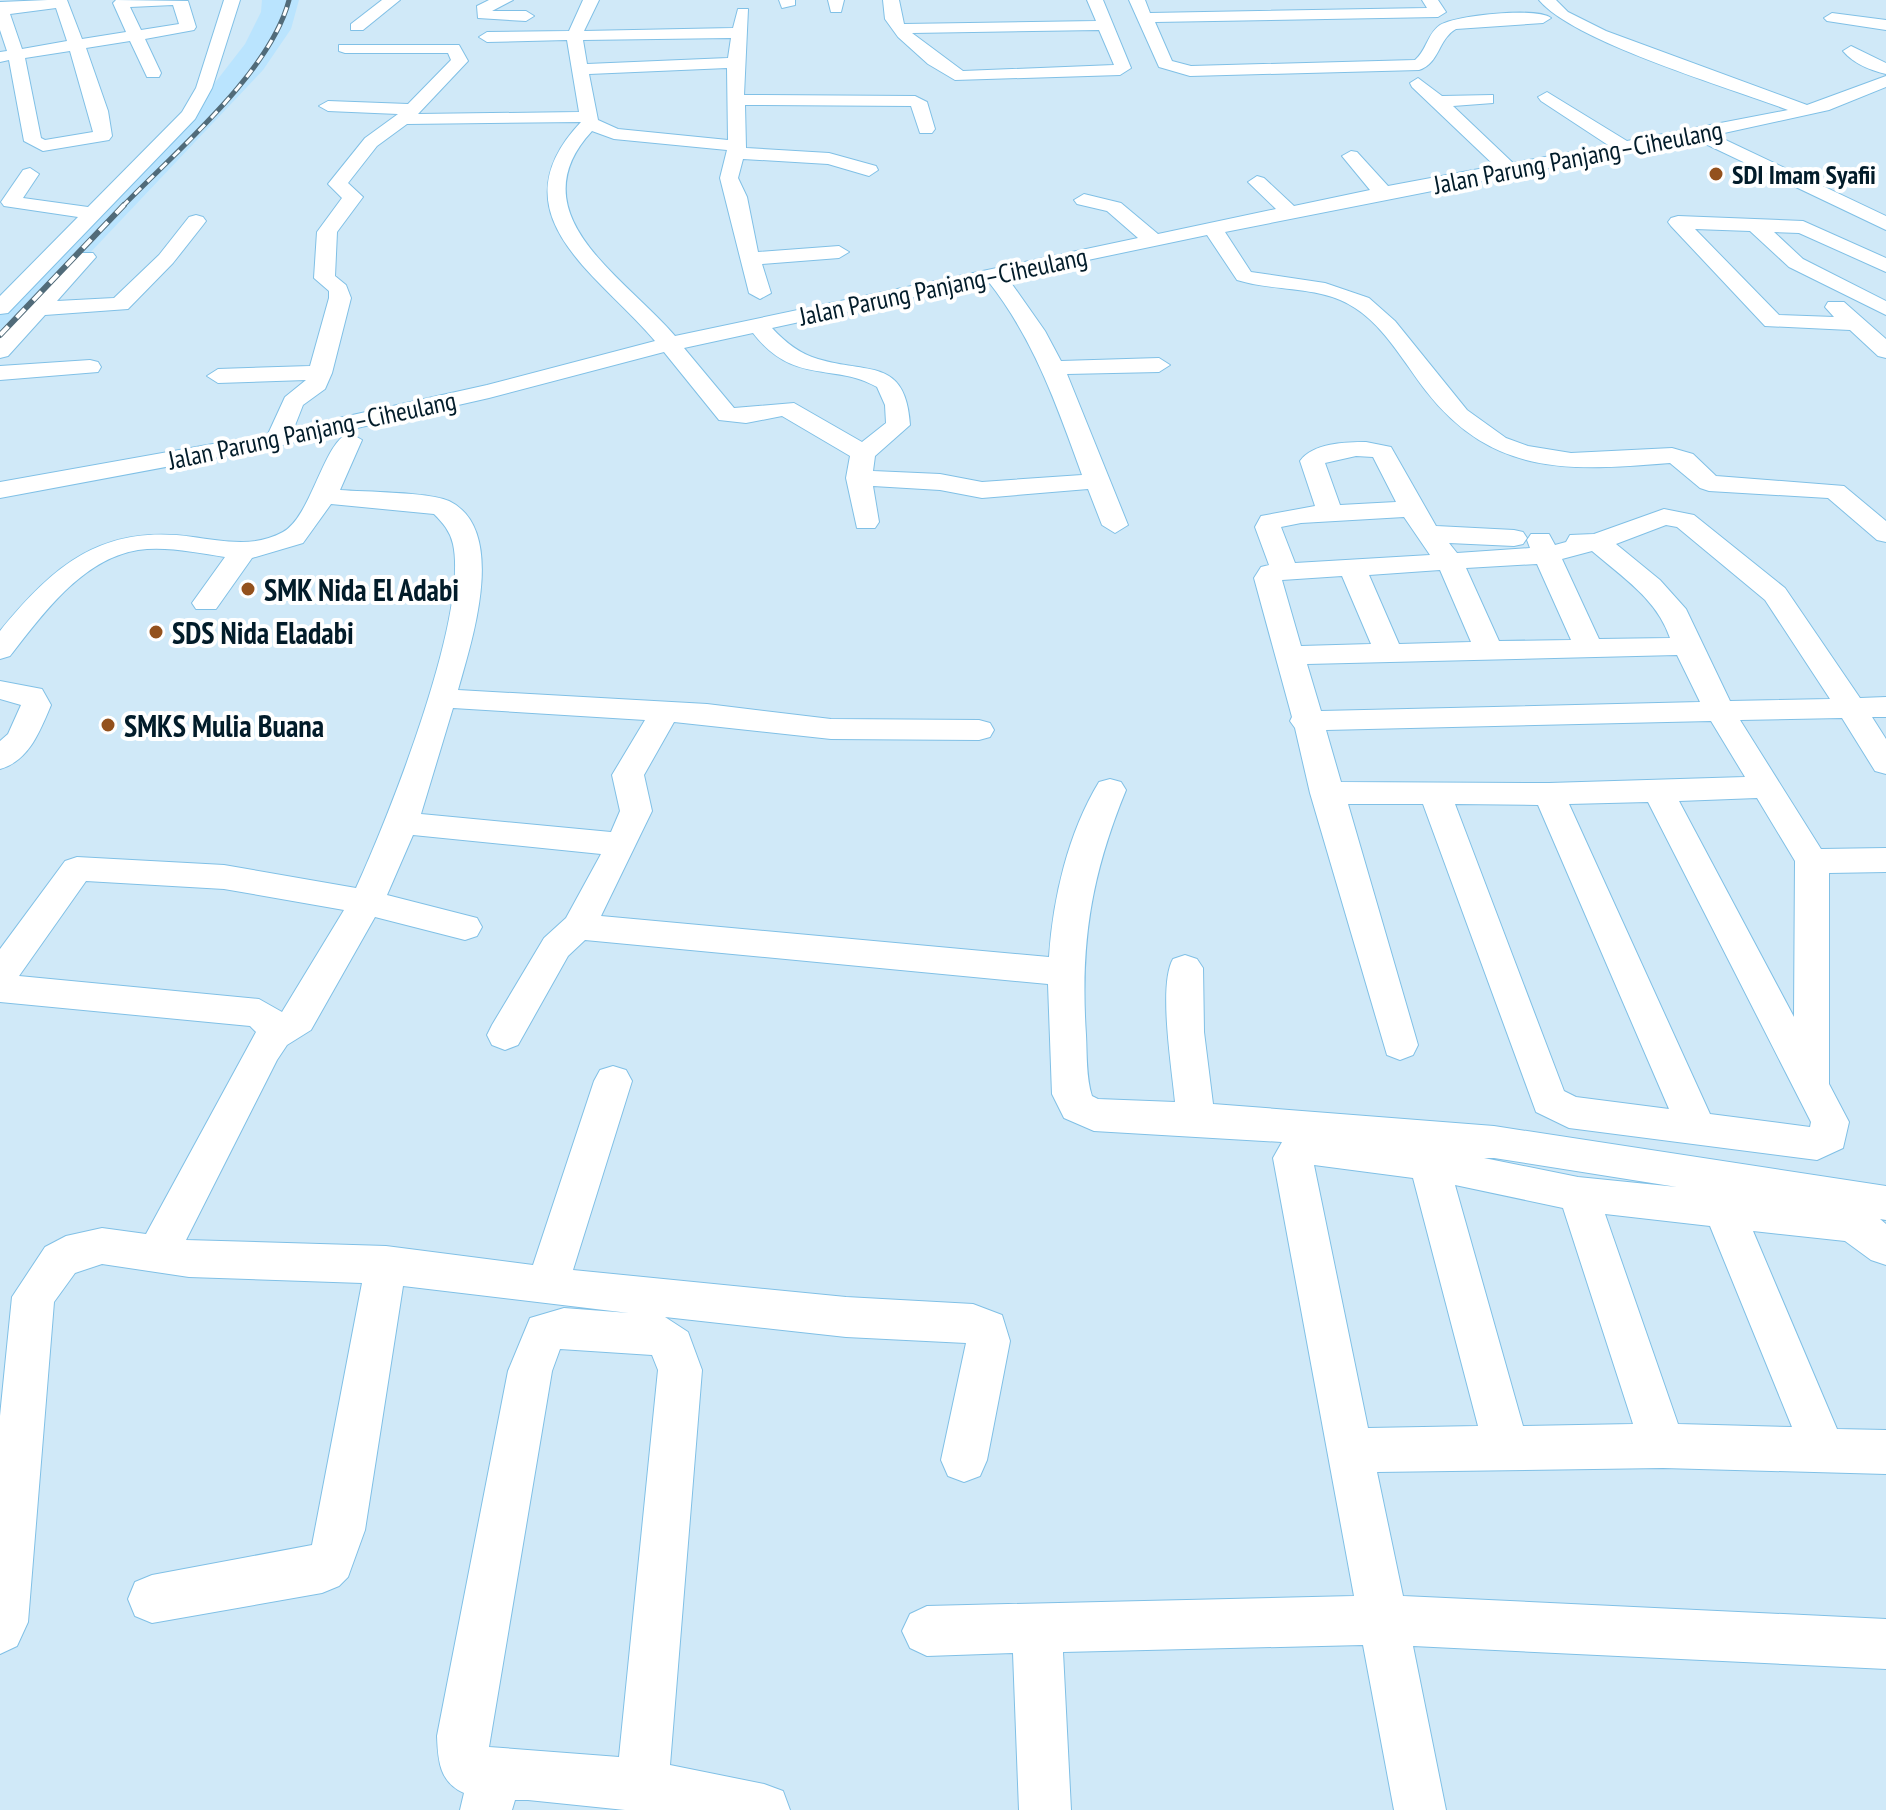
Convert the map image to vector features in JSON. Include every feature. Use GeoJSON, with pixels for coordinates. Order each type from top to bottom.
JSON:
{"type":"FeatureCollection","features":[{"type":"Feature","properties":{"kind":"street"},"geometry":{"type":"LineString","coordinates":[[0,308],[189,115],[204,88],[232,0]]}},
{"type":"Feature","properties":{"kind":"street"},"geometry":{"type":"LineString","coordinates":[[357,27],[392,0]]}},
{"type":"Feature","properties":{"kind":"street"},"geometry":{"type":"LineString","coordinates":[[505,0],[485,6],[483,15],[539,16]]}},
{"type":"Feature","properties":{"kind":"street"},"geometry":{"type":"LineString","coordinates":[[590,120],[574,36],[575,16],[591,0]]}},
{"type":"Feature","properties":{"kind":"street"},"geometry":{"type":"LineString","coordinates":[[891,0],[893,20],[948,72],[961,76],[1014,79],[1123,68],[1095,0]]}},
{"type":"Feature","properties":{"kind":"street"},"geometry":{"type":"LineString","coordinates":[[1137,0],[1165,64],[1190,71],[1419,65],[1434,50],[1438,35],[1452,24],[1543,18]]}},
{"type":"Feature","properties":{"kind":"street"},"geometry":{"type":"LineString","coordinates":[[1180,0],[1211,62],[1261,50],[1318,49],[1377,59],[1340,7]]}},
{"type":"Feature","properties":{"kind":"street"},"geometry":{"type":"LineString","coordinates":[[1232,0],[1261,50]]}},
{"type":"Feature","properties":{"kind":"street"},"geometry":{"type":"LineString","coordinates":[[1286,0],[1318,49]]}},
{"type":"Feature","properties":{"kind":"street"},"geometry":{"type":"LineString","coordinates":[[1145,18],[1295,15],[1340,7],[1387,6],[1438,12],[1430,0]]}},
{"type":"Feature","properties":{"kind":"street"},"geometry":{"type":"LineString","coordinates":[[1525,0],[1554,27],[1726,95],[1775,118]]}},
{"type":"Feature","properties":{"kind":"street"},"geometry":{"type":"LineString","coordinates":[[1547,0],[1570,20],[1600,34],[1805,110]]}},
{"type":"Feature","properties":{"kind":"street"},"geometry":{"type":"LineString","coordinates":[[8,55],[135,36],[190,25],[180,1],[121,3],[135,36],[153,73]]}},
{"type":"Feature","properties":{"kind":"street"},"geometry":{"type":"LineString","coordinates":[[62,3],[77,45],[104,129],[103,136],[43,146],[33,141],[8,55],[0,9],[62,3]]}},
{"type":"Feature","properties":{"kind":"street"},"geometry":{"type":"LineString","coordinates":[[1387,6],[1406,31]]}},
{"type":"Feature","properties":{"kind":"street"},"geometry":{"type":"LineString","coordinates":[[743,12],[735,63],[736,150],[729,178],[738,200],[749,259],[760,293]]}},
{"type":"Feature","properties":{"kind":"street"},"geometry":{"type":"LineString","coordinates":[[1832,18],[1886,25]]}},
{"type":"Feature","properties":{"kind":"street"},"geometry":{"type":"LineString","coordinates":[[901,29],[953,34],[1006,33],[1056,32],[1106,25]]}},
{"type":"Feature","properties":{"kind":"street"},"geometry":{"type":"LineString","coordinates":[[1056,32],[1070,73]]}},
{"type":"Feature","properties":{"kind":"street"},"geometry":{"type":"LineString","coordinates":[[487,37],[741,33]]}},
{"type":"Feature","properties":{"kind":"street"},"geometry":{"type":"LineString","coordinates":[[1006,33],[1014,79]]}},
{"type":"Feature","properties":{"kind":"street"},"geometry":{"type":"LineString","coordinates":[[953,34],[966,99]]}},
{"type":"Feature","properties":{"kind":"street"},"geometry":{"type":"LineString","coordinates":[[278,439],[293,402],[315,388],[340,294],[324,278],[327,232],[353,195],[337,184],[365,148],[408,114],[424,94],[454,71],[460,61],[457,50],[345,48]]}},
{"type":"Feature","properties":{"kind":"street"},"geometry":{"type":"LineString","coordinates":[[1851,51],[1863,60],[1886,69]]}},
{"type":"Feature","properties":{"kind":"street"},"geometry":{"type":"LineString","coordinates":[[580,69],[735,63]]}},
{"type":"Feature","properties":{"kind":"street","name":"Jalan Parung Panjang–Ciheulang"},"geometry":{"type":"LineString","coordinates":[[0,490],[278,439],[489,391],[666,345],[993,274],[1383,193],[1622,146],[1721,130],[1805,110],[1886,81]]}},
{"type":"Feature","properties":{"kind":"street"},"geometry":{"type":"LineString","coordinates":[[1418,83],[1510,170]]}},
{"type":"Feature","properties":{"kind":"street"},"geometry":{"type":"LineString","coordinates":[[1547,97],[1622,146]]}},
{"type":"Feature","properties":{"kind":"street"},"geometry":{"type":"LineString","coordinates":[[1436,102],[1487,99]]}},
{"type":"Feature","properties":{"kind":"street"},"geometry":{"type":"LineString","coordinates":[[734,100],[915,101],[918,102],[926,129]]}},
{"type":"Feature","properties":{"kind":"street"},"geometry":{"type":"LineString","coordinates":[[328,106],[408,114],[590,120],[614,134],[829,159],[869,170]]}},
{"type":"Feature","properties":{"kind":"street"},"geometry":{"type":"LineString","coordinates":[[590,120],[561,162],[558,206],[569,237],[639,310],[727,415],[746,416],[786,408],[861,466],[982,490],[1096,481]]}},
{"type":"Feature","properties":{"kind":"street"},"geometry":{"type":"LineString","coordinates":[[1721,130],[1886,207]]}},
{"type":"Feature","properties":{"kind":"street"},"geometry":{"type":"LineString","coordinates":[[1699,134],[1886,224]]}},
{"type":"Feature","properties":{"kind":"street"},"geometry":{"type":"LineString","coordinates":[[1351,156],[1383,193]]}},
{"type":"Feature","properties":{"kind":"street"},"geometry":{"type":"LineString","coordinates":[[30,174],[11,202],[92,213]]}},
{"type":"Feature","properties":{"kind":"street"},"geometry":{"type":"LineString","coordinates":[[1257,182],[1291,213]]}},
{"type":"Feature","properties":{"kind":"street"},"geometry":{"type":"LineString","coordinates":[[1084,200],[1114,207],[1154,241]]}},
{"type":"Feature","properties":{"kind":"street"},"geometry":{"type":"LineString","coordinates":[[40,309],[120,304],[166,259],[196,221]]}},
{"type":"Feature","properties":{"kind":"street"},"geometry":{"type":"LineString","coordinates":[[1852,324],[1773,321],[1678,222],[1803,227],[1886,266]]}},
{"type":"Feature","properties":{"kind":"street"},"geometry":{"type":"LineString","coordinates":[[1757,227],[1796,263],[1852,324],[1885,349]]}},
{"type":"Feature","properties":{"kind":"street"},"geometry":{"type":"LineString","coordinates":[[1213,229],[1244,276],[1353,297],[1377,315],[1460,415],[1479,432],[1512,447],[1541,457],[1579,462],[1672,455],[1684,459],[1709,483],[1824,488],[1844,498],[1886,534]]}},
{"type":"Feature","properties":{"kind":"street"},"geometry":{"type":"LineString","coordinates":[[749,259],[839,252]]}},
{"type":"Feature","properties":{"kind":"street"},"geometry":{"type":"LineString","coordinates":[[0,351],[86,257]]}},
{"type":"Feature","properties":{"kind":"street"},"geometry":{"type":"LineString","coordinates":[[1796,263],[1886,309]]}},
{"type":"Feature","properties":{"kind":"street"},"geometry":{"type":"LineString","coordinates":[[993,274],[1013,297],[1054,368],[1115,525]]}},
{"type":"Feature","properties":{"kind":"street"},"geometry":{"type":"LineString","coordinates":[[759,326],[774,344],[817,367],[869,372],[888,387],[897,400],[898,425],[861,466],[866,522]]}},
{"type":"Feature","properties":{"kind":"street"},"geometry":{"type":"LineString","coordinates":[[1054,368],[1159,365]]}},
{"type":"Feature","properties":{"kind":"street"},"geometry":{"type":"LineString","coordinates":[[0,373],[90,367]]}},
{"type":"Feature","properties":{"kind":"street"},"geometry":{"type":"LineString","coordinates":[[218,376],[321,373]]}},
{"type":"Feature","properties":{"kind":"street"},"geometry":{"type":"LineString","coordinates":[[0,650],[44,595],[66,576],[116,548],[134,543],[243,552],[294,537],[324,496],[350,440]]}},
{"type":"Feature","properties":{"kind":"street"},"geometry":{"type":"LineString","coordinates":[[1330,513],[1312,461],[1335,452],[1367,449],[1382,452],[1412,509],[1449,561],[1489,651]]}},
{"type":"Feature","properties":{"kind":"street"},"geometry":{"type":"LineString","coordinates":[[158,1253],[263,1050],[280,1031],[298,1020],[367,901],[402,823],[441,698],[468,582],[468,548],[457,517],[441,507],[426,503],[324,496]]}},
{"type":"Feature","properties":{"kind":"street"},"geometry":{"type":"LineString","coordinates":[[1284,569],[1268,527],[1270,522],[1330,513],[1412,509]]}},
{"type":"Feature","properties":{"kind":"street"},"geometry":{"type":"LineString","coordinates":[[1400,1045],[1305,721],[1291,655],[1268,578],[1271,573],[1284,569],[1353,570],[1449,561],[1597,542],[1664,517],[1685,521],[1775,594],[1799,625],[1847,708],[1886,764]]}},
{"type":"Feature","properties":{"kind":"street"},"geometry":{"type":"LineString","coordinates":[[1429,534],[1544,547]]}},
{"type":"Feature","properties":{"kind":"street"},"geometry":{"type":"LineString","coordinates":[[1597,542],[1676,615],[1687,646],[1721,713],[1812,861],[1812,1085]]}},
{"type":"Feature","properties":{"kind":"street"},"geometry":{"type":"LineString","coordinates":[[1544,547],[1589,648]]}},
{"type":"Feature","properties":{"kind":"street"},"geometry":{"type":"LineString","coordinates":[[206,603],[243,552]]}},
{"type":"Feature","properties":{"kind":"street"},"geometry":{"type":"LineString","coordinates":[[1353,570],[1389,654]]}},
{"type":"Feature","properties":{"kind":"street"},"geometry":{"type":"LineString","coordinates":[[1291,655],[1687,646]]}},
{"type":"Feature","properties":{"kind":"street"},"geometry":{"type":"LineString","coordinates":[[0,690],[32,696],[36,705],[21,739],[0,759]]}},
{"type":"Feature","properties":{"kind":"street"},"geometry":{"type":"LineString","coordinates":[[441,698],[665,712],[717,712],[830,729],[979,730]]}},
{"type":"Feature","properties":{"kind":"street"},"geometry":{"type":"LineString","coordinates":[[1305,721],[1886,707]]}},
{"type":"Feature","properties":{"kind":"street"},"geometry":{"type":"LineString","coordinates":[[505,1035],[556,947],[578,927],[622,845],[637,803],[628,775],[665,712]]}},
{"type":"Feature","properties":{"kind":"street"},"geometry":{"type":"LineString","coordinates":[[1326,793],[1549,794],[1767,787]]}},
{"type":"Feature","properties":{"kind":"street"},"geometry":{"type":"LineString","coordinates":[[1435,794],[1549,1101],[1569,1112],[1817,1144],[1829,1137],[1830,1122],[1657,789]]}},
{"type":"Feature","properties":{"kind":"street"},"geometry":{"type":"LineString","coordinates":[[1110,790],[1090,834],[1075,880],[1067,924],[1065,972],[1071,1094],[1078,1107],[1094,1115],[1196,1119],[1494,1142],[1886,1203]]}},
{"type":"Feature","properties":{"kind":"street"},"geometry":{"type":"LineString","coordinates":[[1549,794],[1697,1129]]}},
{"type":"Feature","properties":{"kind":"street"},"geometry":{"type":"LineString","coordinates":[[402,823],[622,845]]}},
{"type":"Feature","properties":{"kind":"street"},"geometry":{"type":"LineString","coordinates":[[1812,861],[1886,860]]}},
{"type":"Feature","properties":{"kind":"street"},"geometry":{"type":"LineString","coordinates":[[0,976],[77,869],[147,867],[367,901],[465,927]]}},
{"type":"Feature","properties":{"kind":"street"},"geometry":{"type":"LineString","coordinates":[[578,927],[1065,972]]}},
{"type":"Feature","properties":{"kind":"street"},"geometry":{"type":"LineString","coordinates":[[1185,968],[1186,1032],[1196,1119]]}},
{"type":"Feature","properties":{"kind":"street"},"geometry":{"type":"LineString","coordinates":[[0,988],[259,1013],[280,1031]]}},
{"type":"Feature","properties":{"kind":"street"},"geometry":{"type":"LineString","coordinates":[[547,1286],[613,1081]]}},
{"type":"Feature","properties":{"kind":"street"},"geometry":{"type":"LineString","coordinates":[[1420,1810],[1293,1158],[1297,1151],[1305,1147],[1429,1163],[1578,1194],[1854,1224],[1886,1247]]}},
{"type":"Feature","properties":{"kind":"street"},"geometry":{"type":"LineString","coordinates":[[1429,1163],[1506,1446]]}},
{"type":"Feature","properties":{"kind":"street"},"geometry":{"type":"LineString","coordinates":[[1578,1194],[1663,1446]]}},
{"type":"Feature","properties":{"kind":"street"},"geometry":{"type":"LineString","coordinates":[[1725,1212],[1823,1448]]}},
{"type":"Feature","properties":{"kind":"street"},"geometry":{"type":"LineString","coordinates":[[0,1629],[4,1622],[9,1474],[33,1297],[60,1260],[81,1249],[102,1246],[229,1261],[386,1265],[547,1286],[846,1317],[973,1324],[987,1329],[988,1341],[964,1460]]}},
{"type":"Feature","properties":{"kind":"street"},"geometry":{"type":"LineString","coordinates":[[152,1599],[322,1569],[331,1560],[341,1530],[386,1265]]}},
{"type":"Feature","properties":{"kind":"street"},"geometry":{"type":"LineString","coordinates":[[665,1796],[680,1370],[673,1346],[662,1336],[564,1328],[545,1332],[530,1371],[463,1736],[464,1762],[490,1792],[665,1796],[764,1810]]}},
{"type":"Feature","properties":{"kind":"street"},"geometry":{"type":"LineString","coordinates":[[1350,1450],[1663,1446],[1886,1452]]}},
{"type":"Feature","properties":{"kind":"street"},"geometry":{"type":"LineString","coordinates":[[927,1631],[1382,1620],[1886,1644]]}},
{"type":"Feature","properties":{"kind":"street"},"geometry":{"type":"LineString","coordinates":[[1037,1630],[1045,1810]]}},
{"type":"Feature","properties":{"kind":"shaded area"},"geometry":{"type":"Polygon","coordinates":[[[262,0],[299,0],[291,29],[263,70],[0,348],[0,304],[214,84],[245,44],[261,12],[262,0]]]}},
{"type":"Feature","properties":{"kind":"railway"},"geometry":{"type":"LineString","coordinates":[[124,205],[242,83],[279,28],[289,0]]}},
{"type":"Feature","properties":{"kind":"railway"},"geometry":{"type":"LineString","coordinates":[[0,335],[124,205]]}},
{"type":"Feature","properties":{"kind":"place","name":"SDI Imam Syafii"},"geometry":{"type":"Point","coordinates":[1716,174]}},
{"type":"Feature","properties":{"kind":"place","name":"SMK Nida El Adabi"},"geometry":{"type":"Point","coordinates":[248,589]}},
{"type":"Feature","properties":{"kind":"place","name":"SDS Nida Eladabi"},"geometry":{"type":"Point","coordinates":[156,632]}},
{"type":"Feature","properties":{"kind":"place","name":"SMKS Mulia Buana"},"geometry":{"type":"Point","coordinates":[108,725]}}]}
